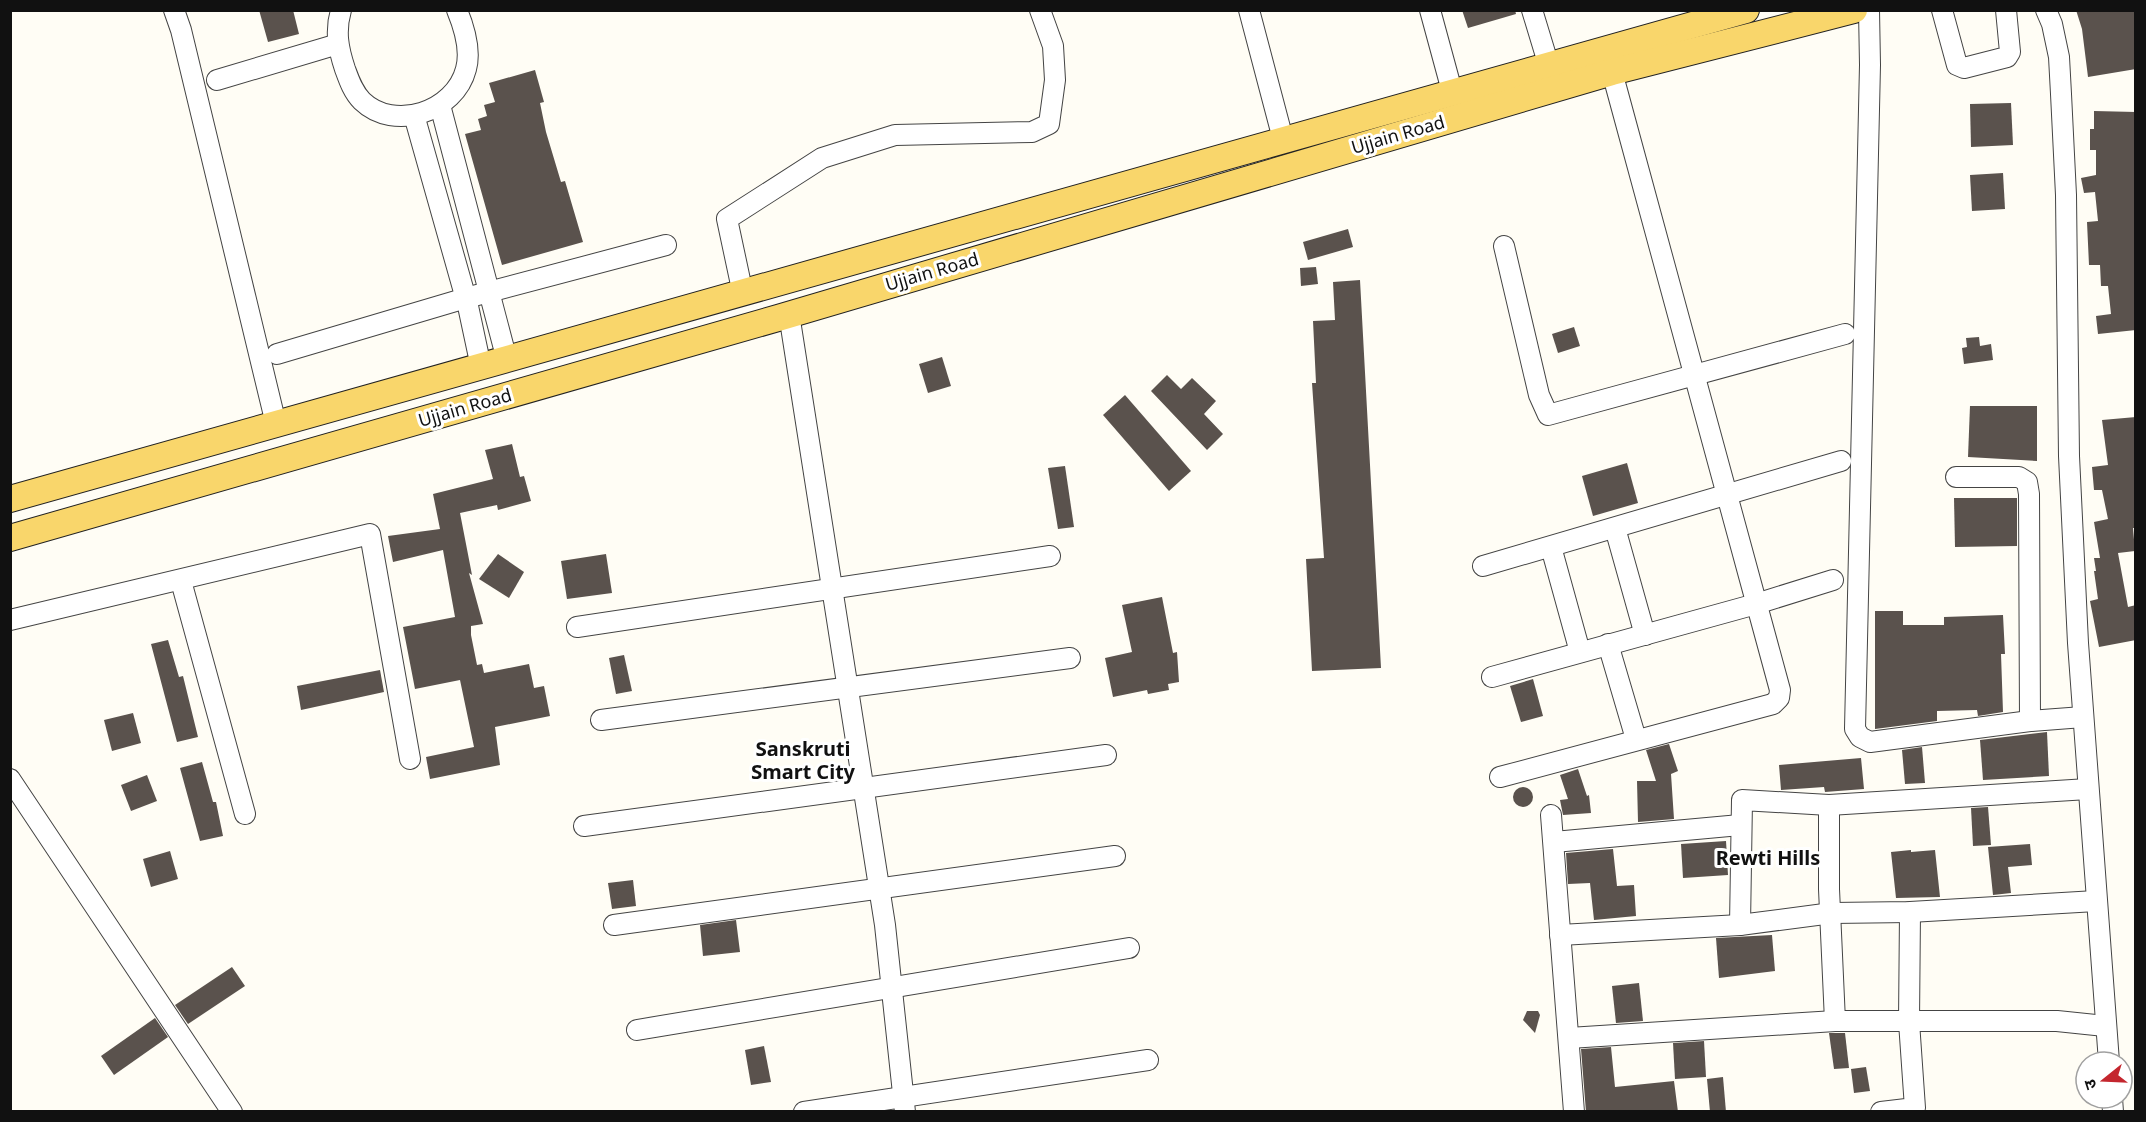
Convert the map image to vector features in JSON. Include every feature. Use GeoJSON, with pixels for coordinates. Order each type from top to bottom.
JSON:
{"type":"FeatureCollection","features":[{"type":"Feature","properties":{"kind":"main road","name":"Ujjain Road"},"geometry":{"type":"LineString","coordinates":[[10,499],[1746,10]]}},
{"type":"Feature","properties":{"kind":"main road","name":"Ujjain Road"},"geometry":{"type":"LineString","coordinates":[[10,538],[322,450],[1612,72],[1854,10]]}},
{"type":"Feature","properties":{"kind":"main road"},"geometry":{"type":"LineString","coordinates":[[314,414],[322,450]]}},
{"type":"Feature","properties":{"kind":"street"},"geometry":{"type":"LineString","coordinates":[[174,10],[181,30],[276,424]]}},
{"type":"Feature","properties":{"kind":"street"},"geometry":{"type":"LineString","coordinates":[[341,10],[336,27],[338,44],[351,86],[362,101],[379,112],[399,116],[414,115],[440,105],[456,87],[466,69],[467,49],[460,11]]}},
{"type":"Feature","properties":{"kind":"street"},"geometry":{"type":"LineString","coordinates":[[743,294],[727,219],[822,159],[895,135],[1032,132],[1049,124],[1055,80],[1053,46],[1040,10]]}},
{"type":"Feature","properties":{"kind":"street"},"geometry":{"type":"LineString","coordinates":[[1249,10],[1283,139]]}},
{"type":"Feature","properties":{"kind":"street"},"geometry":{"type":"LineString","coordinates":[[1430,10],[1452,91]]}},
{"type":"Feature","properties":{"kind":"street"},"geometry":{"type":"LineString","coordinates":[[1532,10],[1549,66]]}},
{"type":"Feature","properties":{"kind":"street"},"geometry":{"type":"LineString","coordinates":[[1869,10],[1870,65],[1855,729],[1860,737],[1870,742],[2030,721],[2083,717]]}},
{"type":"Feature","properties":{"kind":"street"},"geometry":{"type":"LineString","coordinates":[[1942,10],[1953,56],[1957,65],[1964,68],[2007,57],[2010,51],[2006,10]]}},
{"type":"Feature","properties":{"kind":"street"},"geometry":{"type":"LineString","coordinates":[[2046,10],[2052,24],[2059,57],[2066,195],[2069,456],[2083,717],[2108,1050]]}},
{"type":"Feature","properties":{"kind":"street"},"geometry":{"type":"LineString","coordinates":[[217,80],[338,44]]}},
{"type":"Feature","properties":{"kind":"street"},"geometry":{"type":"LineString","coordinates":[[1500,777],[1773,704],[1779,698],[1780,690],[1612,72]]}},
{"type":"Feature","properties":{"kind":"street"},"geometry":{"type":"LineString","coordinates":[[440,105],[491,291],[507,360]]}},
{"type":"Feature","properties":{"kind":"street"},"geometry":{"type":"LineString","coordinates":[[414,115],[466,298],[482,367]]}},
{"type":"Feature","properties":{"kind":"street"},"geometry":{"type":"LineString","coordinates":[[443,220],[469,213]]}},
{"type":"Feature","properties":{"kind":"street"},"geometry":{"type":"LineString","coordinates":[[277,354],[466,298],[666,245]]}},
{"type":"Feature","properties":{"kind":"street"},"geometry":{"type":"LineString","coordinates":[[1504,246],[1539,395],[1548,415],[1845,333]]}},
{"type":"Feature","properties":{"kind":"street"},"geometry":{"type":"LineString","coordinates":[[789,314],[879,889],[905,1104]]}},
{"type":"Feature","properties":{"kind":"street"},"geometry":{"type":"LineString","coordinates":[[1483,566],[1841,461]]}},
{"type":"Feature","properties":{"kind":"street"},"geometry":{"type":"LineString","coordinates":[[1956,477],[2019,477],[2027,482],[2030,506],[2030,721]]}},
{"type":"Feature","properties":{"kind":"street"},"geometry":{"type":"LineString","coordinates":[[1616,528],[1646,635]]}},
{"type":"Feature","properties":{"kind":"street"},"geometry":{"type":"LineString","coordinates":[[10,620],[370,534],[410,759]]}},
{"type":"Feature","properties":{"kind":"street"},"geometry":{"type":"LineString","coordinates":[[1551,547],[1580,652]]}},
{"type":"Feature","properties":{"kind":"street"},"geometry":{"type":"LineString","coordinates":[[577,627],[1050,556]]}},
{"type":"Feature","properties":{"kind":"street"},"geometry":{"type":"LineString","coordinates":[[1492,677],[1756,604],[1833,580]]}},
{"type":"Feature","properties":{"kind":"street"},"geometry":{"type":"LineString","coordinates":[[181,581],[245,814]]}},
{"type":"Feature","properties":{"kind":"street"},"geometry":{"type":"LineString","coordinates":[[1608,644],[1636,739]]}},
{"type":"Feature","properties":{"kind":"street"},"geometry":{"type":"LineString","coordinates":[[601,720],[1070,658]]}},
{"type":"Feature","properties":{"kind":"street"},"geometry":{"type":"LineString","coordinates":[[584,826],[1106,755]]}},
{"type":"Feature","properties":{"kind":"street"},"geometry":{"type":"LineString","coordinates":[[10,779],[232,1112]]}},
{"type":"Feature","properties":{"kind":"street"},"geometry":{"type":"LineString","coordinates":[[1740,925],[1742,800],[1829,805],[2088,789]]}},
{"type":"Feature","properties":{"kind":"street"},"geometry":{"type":"LineString","coordinates":[[1829,805],[1829,888],[1832,914],[1835,1021]]}},
{"type":"Feature","properties":{"kind":"street"},"geometry":{"type":"LineString","coordinates":[[1551,815],[1574,1112]]}},
{"type":"Feature","properties":{"kind":"street"},"geometry":{"type":"LineString","coordinates":[[1554,842],[1740,825]]}},
{"type":"Feature","properties":{"kind":"street"},"geometry":{"type":"LineString","coordinates":[[615,925],[1115,856]]}},
{"type":"Feature","properties":{"kind":"street"},"geometry":{"type":"LineString","coordinates":[[1560,935],[1740,925],[1832,914],[1910,912],[2096,901]]}},
{"type":"Feature","properties":{"kind":"street"},"geometry":{"type":"LineString","coordinates":[[1881,1112],[1915,1108],[1909,1022],[1910,912]]}},
{"type":"Feature","properties":{"kind":"street"},"geometry":{"type":"LineString","coordinates":[[637,1030],[1128,948]]}},
{"type":"Feature","properties":{"kind":"street"},"geometry":{"type":"LineString","coordinates":[[1569,1038],[1835,1021],[2057,1021],[2105,1026]]}},
{"type":"Feature","properties":{"kind":"street"},"geometry":{"type":"LineString","coordinates":[[804,1112],[905,1104],[1148,1059]]}},
{"type":"Feature","properties":{"kind":"building"},"geometry":{"type":"Polygon","coordinates":[[[259,10],[293,10],[299,34],[268,42],[259,10]]]}},
{"type":"Feature","properties":{"kind":"building"},"geometry":{"type":"Polygon","coordinates":[[[1462,10],[1515,10],[1516,14],[1468,28],[1462,10]]]}},
{"type":"Feature","properties":{"kind":"building"},"geometry":{"type":"Polygon","coordinates":[[[2076,10],[2136,10],[2136,69],[2088,77],[2082,29],[2076,10]]]}},
{"type":"Feature","properties":{"kind":"building"},"geometry":{"type":"Polygon","coordinates":[[[535,70],[544,102],[540,103],[546,132],[561,182],[565,181],[583,242],[502,265],[465,134],[481,130],[478,119],[487,116],[484,105],[495,102],[489,83],[535,70]]]}},
{"type":"Feature","properties":{"kind":"building"},"geometry":{"type":"Polygon","coordinates":[[[2011,103],[2013,145],[1971,147],[1970,104],[2011,103]]]}},
{"type":"Feature","properties":{"kind":"building"},"geometry":{"type":"Polygon","coordinates":[[[2094,111],[2136,112],[2136,330],[2098,334],[2096,316],[2111,314],[2108,286],[2101,286],[2100,265],[2089,265],[2087,222],[2098,221],[2095,192],[2084,193],[2081,178],[2096,175],[2096,150],[2090,150],[2090,129],[2094,129],[2094,111]]]}},
{"type":"Feature","properties":{"kind":"building"},"geometry":{"type":"Polygon","coordinates":[[[2003,173],[2005,209],[1972,211],[1970,175],[2003,173]]]}},
{"type":"Feature","properties":{"kind":"building"},"geometry":{"type":"Polygon","coordinates":[[[1348,229],[1353,247],[1308,260],[1303,242],[1348,229]]]}},
{"type":"Feature","properties":{"kind":"building"},"geometry":{"type":"Polygon","coordinates":[[[1316,267],[1318,284],[1301,286],[1300,268],[1316,267]]]}},
{"type":"Feature","properties":{"kind":"building"},"geometry":{"type":"Polygon","coordinates":[[[1360,280],[1381,668],[1312,671],[1306,559],[1324,558],[1312,383],[1316,383],[1313,321],[1335,320],[1333,282],[1360,280]]]}},
{"type":"Feature","properties":{"kind":"building"},"geometry":{"type":"Polygon","coordinates":[[[1574,327],[1580,346],[1558,353],[1552,334],[1574,327]]]}},
{"type":"Feature","properties":{"kind":"building"},"geometry":{"type":"Polygon","coordinates":[[[1979,337],[1980,346],[1991,344],[1993,360],[1964,364],[1962,348],[1967,347],[1966,338],[1979,337]]]}},
{"type":"Feature","properties":{"kind":"building"},"geometry":{"type":"Polygon","coordinates":[[[942,357],[951,386],[928,393],[919,364],[942,357]]]}},
{"type":"Feature","properties":{"kind":"building"},"geometry":{"type":"Polygon","coordinates":[[[1167,375],[1181,389],[1192,378],[1216,401],[1204,414],[1223,434],[1207,450],[1151,391],[1167,375]]]}},
{"type":"Feature","properties":{"kind":"building"},"geometry":{"type":"Polygon","coordinates":[[[1125,395],[1191,471],[1169,491],[1103,415],[1125,395]]]}},
{"type":"Feature","properties":{"kind":"building"},"geometry":{"type":"Polygon","coordinates":[[[1970,406],[2037,406],[2037,461],[1968,457],[1970,406]]]}},
{"type":"Feature","properties":{"kind":"building"},"geometry":{"type":"Polygon","coordinates":[[[2136,417],[2135,528],[2133,528],[2135,551],[2118,553],[2128,607],[2136,605],[2136,640],[2099,647],[2090,601],[2098,599],[2094,558],[2100,558],[2094,522],[2108,519],[2102,490],[2094,490],[2092,467],[2108,465],[2102,420],[2136,417]]]}},
{"type":"Feature","properties":{"kind":"building"},"geometry":{"type":"Polygon","coordinates":[[[512,444],[520,477],[524,476],[531,501],[498,510],[497,505],[460,513],[472,575],[469,573],[483,624],[471,626],[471,635],[477,665],[482,664],[484,673],[529,664],[534,688],[544,686],[550,716],[495,727],[500,765],[430,779],[426,757],[474,747],[460,680],[415,689],[403,627],[455,617],[443,550],[393,562],[388,536],[440,529],[433,494],[493,479],[485,450],[512,444]]]}},
{"type":"Feature","properties":{"kind":"building"},"geometry":{"type":"Polygon","coordinates":[[[1627,463],[1638,503],[1593,516],[1582,476],[1627,463]]]}},
{"type":"Feature","properties":{"kind":"building"},"geometry":{"type":"Polygon","coordinates":[[[1065,466],[1074,527],[1058,529],[1048,468],[1065,466]]]}},
{"type":"Feature","properties":{"kind":"building"},"geometry":{"type":"Polygon","coordinates":[[[1954,498],[2017,498],[2017,546],[1955,547],[1954,498]]]}},
{"type":"Feature","properties":{"kind":"building"},"geometry":{"type":"Polygon","coordinates":[[[498,554],[524,572],[509,598],[479,579],[498,554]]]}},
{"type":"Feature","properties":{"kind":"building"},"geometry":{"type":"Polygon","coordinates":[[[606,554],[612,593],[567,599],[561,561],[606,554]]]}},
{"type":"Feature","properties":{"kind":"building"},"geometry":{"type":"Polygon","coordinates":[[[1162,597],[1173,653],[1177,652],[1179,682],[1168,684],[1169,690],[1148,694],[1147,690],[1113,697],[1105,658],[1132,652],[1122,605],[1162,597]]]}},
{"type":"Feature","properties":{"kind":"building"},"geometry":{"type":"Polygon","coordinates":[[[1875,611],[1903,611],[1903,625],[1944,625],[1944,617],[2003,615],[2005,654],[2001,654],[2003,712],[1978,716],[1977,710],[1937,711],[1937,721],[1875,729],[1875,611]]]}},
{"type":"Feature","properties":{"kind":"building"},"geometry":{"type":"Polygon","coordinates":[[[168,640],[179,677],[183,676],[198,737],[177,742],[151,644],[168,640]]]}},
{"type":"Feature","properties":{"kind":"building"},"geometry":{"type":"Polygon","coordinates":[[[624,655],[632,691],[616,694],[609,658],[624,655]]]}},
{"type":"Feature","properties":{"kind":"building"},"geometry":{"type":"Polygon","coordinates":[[[380,670],[384,692],[301,710],[297,686],[380,670]]]}},
{"type":"Feature","properties":{"kind":"building"},"geometry":{"type":"Polygon","coordinates":[[[1533,679],[1543,716],[1521,722],[1510,686],[1533,679]]]}},
{"type":"Feature","properties":{"kind":"building"},"geometry":{"type":"Polygon","coordinates":[[[133,713],[141,743],[112,751],[104,720],[133,713]]]}},
{"type":"Feature","properties":{"kind":"building"},"geometry":{"type":"Polygon","coordinates":[[[2047,732],[2049,776],[1983,780],[1980,740],[2047,732]]]}},
{"type":"Feature","properties":{"kind":"building"},"geometry":{"type":"Polygon","coordinates":[[[1669,744],[1678,771],[1671,774],[1674,819],[1638,822],[1637,781],[1656,781],[1646,750],[1669,744]]]}},
{"type":"Feature","properties":{"kind":"building"},"geometry":{"type":"Polygon","coordinates":[[[1922,747],[1925,783],[1905,784],[1902,750],[1922,747]]]}},
{"type":"Feature","properties":{"kind":"building"},"geometry":{"type":"Polygon","coordinates":[[[1861,758],[1864,789],[1825,792],[1824,787],[1781,790],[1779,765],[1861,758]]]}},
{"type":"Feature","properties":{"kind":"building"},"geometry":{"type":"Polygon","coordinates":[[[202,762],[213,802],[216,802],[223,836],[200,841],[180,768],[202,762]]]}},
{"type":"Feature","properties":{"kind":"building"},"geometry":{"type":"Polygon","coordinates":[[[1578,769],[1587,796],[1589,795],[1591,813],[1563,815],[1560,800],[1568,799],[1560,775],[1578,769]]]}},
{"type":"Feature","properties":{"kind":"building"},"geometry":{"type":"Polygon","coordinates":[[[147,775],[157,801],[131,811],[121,785],[147,775]]]}},
{"type":"Feature","properties":{"kind":"building"},"geometry":{"type":"Polygon","coordinates":[[[1519,787],[1527,787],[1533,793],[1533,801],[1527,807],[1519,807],[1513,801],[1513,793],[1519,787]]]}},
{"type":"Feature","properties":{"kind":"building"},"geometry":{"type":"Polygon","coordinates":[[[1988,807],[1991,845],[1973,846],[1971,808],[1988,807]]]}},
{"type":"Feature","properties":{"kind":"building"},"geometry":{"type":"Polygon","coordinates":[[[1726,841],[1728,875],[1683,878],[1681,844],[1726,841]]]}},
{"type":"Feature","properties":{"kind":"building"},"geometry":{"type":"Polygon","coordinates":[[[2030,844],[2032,865],[2008,867],[2011,893],[1993,895],[1988,847],[2030,844]]]}},
{"type":"Feature","properties":{"kind":"building"},"geometry":{"type":"Polygon","coordinates":[[[1613,849],[1617,886],[1634,885],[1636,916],[1594,920],[1590,883],[1568,884],[1566,853],[1613,849]]]}},
{"type":"Feature","properties":{"kind":"building"},"geometry":{"type":"Polygon","coordinates":[[[1911,850],[1911,852],[1935,850],[1940,897],[1896,898],[1891,852],[1911,850]]]}},
{"type":"Feature","properties":{"kind":"building"},"geometry":{"type":"Polygon","coordinates":[[[170,851],[178,879],[151,887],[143,859],[170,851]]]}},
{"type":"Feature","properties":{"kind":"building"},"geometry":{"type":"Polygon","coordinates":[[[633,880],[636,906],[612,909],[608,883],[633,880]]]}},
{"type":"Feature","properties":{"kind":"building"},"geometry":{"type":"Polygon","coordinates":[[[736,920],[740,952],[703,956],[700,925],[736,920]]]}},
{"type":"Feature","properties":{"kind":"building"},"geometry":{"type":"Polygon","coordinates":[[[1772,935],[1775,971],[1719,978],[1716,938],[1772,935]]]}},
{"type":"Feature","properties":{"kind":"building"},"geometry":{"type":"Polygon","coordinates":[[[232,967],[245,986],[188,1024],[175,1005],[232,967]]]}},
{"type":"Feature","properties":{"kind":"building"},"geometry":{"type":"Polygon","coordinates":[[[1639,983],[1643,1021],[1616,1023],[1612,986],[1639,983]]]}},
{"type":"Feature","properties":{"kind":"building"},"geometry":{"type":"Polygon","coordinates":[[[1527,1011],[1538,1011],[1540,1015],[1535,1033],[1523,1020],[1527,1011]]]}},
{"type":"Feature","properties":{"kind":"building"},"geometry":{"type":"Polygon","coordinates":[[[155,1018],[168,1037],[114,1075],[101,1056],[155,1018]]]}},
{"type":"Feature","properties":{"kind":"building"},"geometry":{"type":"Polygon","coordinates":[[[1829,1033],[1845,1033],[1849,1068],[1834,1069],[1829,1033]]]}},
{"type":"Feature","properties":{"kind":"building"},"geometry":{"type":"Polygon","coordinates":[[[1704,1041],[1706,1077],[1675,1079],[1673,1043],[1704,1041]]]}},
{"type":"Feature","properties":{"kind":"building"},"geometry":{"type":"Polygon","coordinates":[[[764,1046],[771,1082],[751,1085],[745,1050],[764,1046]]]}},
{"type":"Feature","properties":{"kind":"building"},"geometry":{"type":"Polygon","coordinates":[[[1611,1047],[1615,1087],[1674,1081],[1678,1112],[1586,1112],[1581,1049],[1611,1047]]]}},
{"type":"Feature","properties":{"kind":"building"},"geometry":{"type":"Polygon","coordinates":[[[1866,1067],[1870,1091],[1854,1093],[1851,1069],[1866,1067]]]}},
{"type":"Feature","properties":{"kind":"building"},"geometry":{"type":"Polygon","coordinates":[[[1723,1077],[1726,1112],[1710,1112],[1707,1079],[1723,1077]]]}},
{"type":"Feature","properties":{"kind":"district","name":"Sanskruti Smart City"},"geometry":{"type":"Point","coordinates":[803,760]}},
{"type":"Feature","properties":{"kind":"district","name":"Rewti Hills"},"geometry":{"type":"Point","coordinates":[1768,858]}}]}
